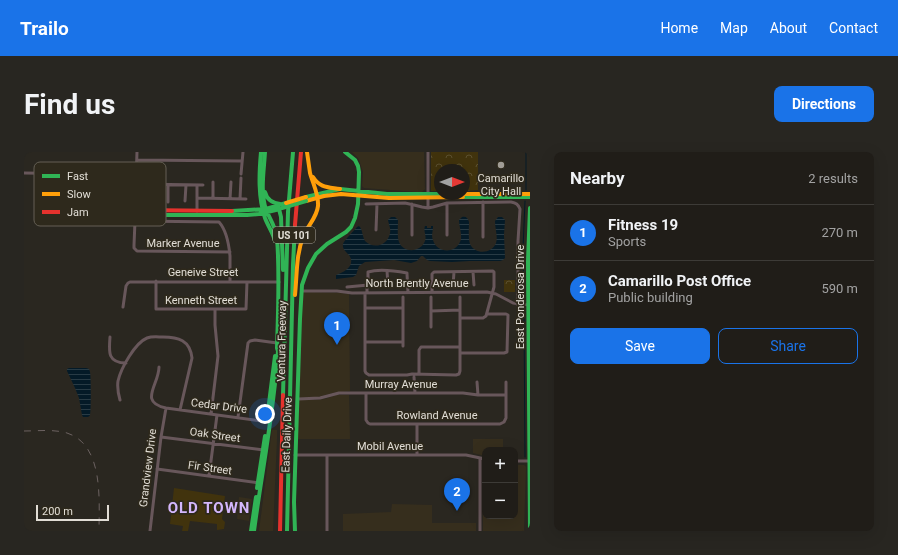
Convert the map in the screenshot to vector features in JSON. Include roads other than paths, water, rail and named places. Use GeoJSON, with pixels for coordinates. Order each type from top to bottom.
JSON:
{"type":"FeatureCollection","features":[{"type":"Feature","properties":{"kind":"main road"},"geometry":{"type":"LineString","coordinates":[[261,152],[259,186],[265,211]]}},
{"type":"Feature","properties":{"kind":"main road"},"geometry":{"type":"LineString","coordinates":[[253,531],[265,450],[275,351],[277,348],[279,282],[276,243],[273,233],[266,221],[263,194],[265,152]]}},
{"type":"Feature","properties":{"kind":"main road","name":"Ventura Freeway"},"geometry":{"type":"LineString","coordinates":[[280,531],[288,212],[292,152]]}},
{"type":"Feature","properties":{"kind":"main road","name":"Ventura Freeway"},"geometry":{"type":"LineString","coordinates":[[286,531],[294,234],[301,152]]}},
{"type":"Feature","properties":{"kind":"main road"},"geometry":{"type":"LineString","coordinates":[[292,319],[301,244],[305,231],[316,214],[318,206],[318,196],[311,177],[307,152]]}},
{"type":"Feature","properties":{"kind":"main road","name":"East Daily Drive"},"geometry":{"type":"LineString","coordinates":[[295,531],[295,455],[302,291],[306,272],[316,254],[327,244],[346,232],[352,224],[356,213],[360,175],[354,158],[345,152]]}},
{"type":"Feature","properties":{"kind":"main road"},"geometry":{"type":"LineString","coordinates":[[311,173],[315,180],[324,187],[389,198],[428,196],[530,198]]}},
{"type":"Feature","properties":{"kind":"main road"},"geometry":{"type":"LineString","coordinates":[[263,183],[265,194],[269,200],[281,207]]}},
{"type":"Feature","properties":{"kind":"main road"},"geometry":{"type":"LineString","coordinates":[[166,211],[197,213],[265,211],[340,189]]}},
{"type":"Feature","properties":{"kind":"main road"},"geometry":{"type":"LineString","coordinates":[[318,196],[358,193]]}},
{"type":"Feature","properties":{"kind":"main road"},"geometry":{"type":"LineString","coordinates":[[470,194],[530,194]]}},
{"type":"Feature","properties":{"kind":"main road"},"geometry":{"type":"LineString","coordinates":[[428,196],[434,195]]}},
{"type":"Feature","properties":{"kind":"main road"},"geometry":{"type":"LineString","coordinates":[[281,207],[283,266],[286,296]]}},
{"type":"Feature","properties":{"kind":"main road","name":"East Ponderosa Drive"},"geometry":{"type":"LineString","coordinates":[[530,208],[528,261],[530,531]]}},
{"type":"Feature","properties":{"kind":"street"},"geometry":{"type":"LineString","coordinates":[[137,152],[137,160],[242,161]]}},
{"type":"Feature","properties":{"kind":"street"},"geometry":{"type":"LineString","coordinates":[[241,174],[243,152]]}},
{"type":"Feature","properties":{"kind":"street"},"geometry":{"type":"LineString","coordinates":[[428,152],[428,208]]}},
{"type":"Feature","properties":{"kind":"street"},"geometry":{"type":"LineString","coordinates":[[24,173],[34,173]]}},
{"type":"Feature","properties":{"kind":"street"},"geometry":{"type":"LineString","coordinates":[[240,199],[241,178]]}},
{"type":"Feature","properties":{"kind":"street"},"geometry":{"type":"LineString","coordinates":[[213,182],[213,198]]}},
{"type":"Feature","properties":{"kind":"street"},"geometry":{"type":"LineString","coordinates":[[230,199],[231,182]]}},
{"type":"Feature","properties":{"kind":"street"},"geometry":{"type":"LineString","coordinates":[[168,202],[168,185],[203,185]]}},
{"type":"Feature","properties":{"kind":"street"},"geometry":{"type":"LineString","coordinates":[[185,201],[186,185]]}},
{"type":"Feature","properties":{"kind":"street"},"geometry":{"type":"LineString","coordinates":[[197,185],[197,213]]}},
{"type":"Feature","properties":{"kind":"street"},"geometry":{"type":"LineString","coordinates":[[197,198],[246,199]]}},
{"type":"Feature","properties":{"kind":"street"},"geometry":{"type":"LineString","coordinates":[[483,202],[483,237]]}},
{"type":"Feature","properties":{"kind":"street"},"geometry":{"type":"LineString","coordinates":[[366,204],[412,204],[428,208],[447,203],[511,202],[518,204],[520,209],[517,304]]}},
{"type":"Feature","properties":{"kind":"street"},"geometry":{"type":"LineString","coordinates":[[447,203],[448,235]]}},
{"type":"Feature","properties":{"kind":"street"},"geometry":{"type":"LineString","coordinates":[[376,230],[377,204]]}},
{"type":"Feature","properties":{"kind":"street"},"geometry":{"type":"LineString","coordinates":[[412,204],[412,235]]}},
{"type":"Feature","properties":{"kind":"street","name":"Marker Avenue"},"geometry":{"type":"LineString","coordinates":[[135,226],[134,248],[137,251],[230,252],[225,233],[219,222],[166,221]]}},
{"type":"Feature","properties":{"kind":"street"},"geometry":{"type":"LineString","coordinates":[[230,252],[230,282]]}},
{"type":"Feature","properties":{"kind":"street"},"geometry":{"type":"LineString","coordinates":[[387,271],[388,286]]}},
{"type":"Feature","properties":{"kind":"street"},"geometry":{"type":"LineString","coordinates":[[408,292],[407,273],[387,271],[368,272],[365,308],[366,374],[414,376],[419,374],[459,374],[460,297]]}},
{"type":"Feature","properties":{"kind":"street"},"geometry":{"type":"LineString","coordinates":[[432,292],[432,272],[493,271],[494,282],[486,316],[483,318],[460,318]]}},
{"type":"Feature","properties":{"kind":"street"},"geometry":{"type":"LineString","coordinates":[[453,286],[454,272]]}},
{"type":"Feature","properties":{"kind":"street"},"geometry":{"type":"LineString","coordinates":[[473,272],[474,285]]}},
{"type":"Feature","properties":{"kind":"street","name":"Geneive Street"},"geometry":{"type":"LineString","coordinates":[[124,307],[126,286],[128,283],[135,281],[279,282]]}},
{"type":"Feature","properties":{"kind":"street","name":"Kenneth Street"},"geometry":{"type":"LineString","coordinates":[[156,281],[156,309],[246,309],[246,282]]}},
{"type":"Feature","properties":{"kind":"street"},"geometry":{"type":"LineString","coordinates":[[347,288],[368,285]]}},
{"type":"Feature","properties":{"kind":"street","name":"North Brently Avenue"},"geometry":{"type":"LineString","coordinates":[[302,291],[366,293],[480,292],[492,293],[517,304],[529,305]]}},
{"type":"Feature","properties":{"kind":"street"},"geometry":{"type":"LineString","coordinates":[[365,342],[403,344],[403,297]]}},
{"type":"Feature","properties":{"kind":"street"},"geometry":{"type":"LineString","coordinates":[[431,297],[431,327]]}},
{"type":"Feature","properties":{"kind":"street"},"geometry":{"type":"LineString","coordinates":[[365,308],[403,308]]}},
{"type":"Feature","properties":{"kind":"street"},"geometry":{"type":"LineString","coordinates":[[211,414],[218,356],[215,309]]}},
{"type":"Feature","properties":{"kind":"street"},"geometry":{"type":"LineString","coordinates":[[431,311],[460,310]]}},
{"type":"Feature","properties":{"kind":"street"},"geometry":{"type":"LineString","coordinates":[[460,353],[506,352],[508,315],[487,314]]}},
{"type":"Feature","properties":{"kind":"street"},"geometry":{"type":"LineString","coordinates":[[110,337],[110,352],[113,359],[116,362],[126,363]]}},
{"type":"Feature","properties":{"kind":"street"},"geometry":{"type":"LineString","coordinates":[[120,400],[118,390],[120,373],[137,346],[142,341],[150,337],[173,337],[179,338],[185,342],[190,351],[192,360],[180,410]]}},
{"type":"Feature","properties":{"kind":"street"},"geometry":{"type":"LineString","coordinates":[[238,417],[248,343],[250,340],[255,340],[277,343]]}},
{"type":"Feature","properties":{"kind":"street"},"geometry":{"type":"LineString","coordinates":[[419,374],[419,350],[421,347],[460,347]]}},
{"type":"Feature","properties":{"kind":"street"},"geometry":{"type":"LineString","coordinates":[[159,367],[159,373],[151,393],[151,399],[157,406],[166,408]]}},
{"type":"Feature","properties":{"kind":"street"},"geometry":{"type":"LineString","coordinates":[[414,376],[415,393]]}},
{"type":"Feature","properties":{"kind":"street"},"geometry":{"type":"LineString","coordinates":[[477,382],[478,395]]}},
{"type":"Feature","properties":{"kind":"street"},"geometry":{"type":"LineString","coordinates":[[506,382],[506,395]]}},
{"type":"Feature","properties":{"kind":"street","name":"Murray Avenue"},"geometry":{"type":"LineString","coordinates":[[298,399],[320,398],[338,393],[463,393],[478,395],[506,395]]}},
{"type":"Feature","properties":{"kind":"street","name":"Rowland Avenue"},"geometry":{"type":"LineString","coordinates":[[366,393],[366,418],[371,424],[500,424],[505,421],[506,418],[506,395]]}},
{"type":"Feature","properties":{"kind":"street","name":"Cedar Drive"},"geometry":{"type":"LineString","coordinates":[[166,408],[268,421]]}},
{"type":"Feature","properties":{"kind":"street","name":"Grandview Drive"},"geometry":{"type":"LineString","coordinates":[[150,531],[161,437],[166,408]]}},
{"type":"Feature","properties":{"kind":"street"},"geometry":{"type":"LineString","coordinates":[[209,476],[217,415]]}},
{"type":"Feature","properties":{"kind":"street"},"geometry":{"type":"LineString","coordinates":[[417,424],[417,454]]}},
{"type":"Feature","properties":{"kind":"street","name":"Oak Street"},"geometry":{"type":"LineString","coordinates":[[161,437],[265,450]]}},
{"type":"Feature","properties":{"kind":"street","name":"Mobil Avenue"},"geometry":{"type":"LineString","coordinates":[[295,455],[417,454],[466,455],[480,458]]}},
{"type":"Feature","properties":{"kind":"street"},"geometry":{"type":"LineString","coordinates":[[327,455],[327,531]]}},
{"type":"Feature","properties":{"kind":"street"},"geometry":{"type":"LineString","coordinates":[[480,458],[480,531]]}},
{"type":"Feature","properties":{"kind":"street"},"geometry":{"type":"LineString","coordinates":[[518,461],[530,461]]}},
{"type":"Feature","properties":{"kind":"street","name":"Fir Street"},"geometry":{"type":"LineString","coordinates":[[157,469],[259,484]]}},
{"type":"Feature","properties":{"kind":"water"},"geometry":{"type":"Polygon","coordinates":[[[391,217],[395,217],[398,220],[398,240],[401,246],[408,250],[416,249],[423,245],[425,241],[425,226],[427,226],[427,228],[431,228],[431,226],[433,226],[432,237],[435,244],[441,249],[450,250],[454,249],[461,240],[459,220],[462,217],[466,217],[469,222],[470,244],[472,248],[483,252],[494,247],[497,238],[495,221],[498,217],[502,217],[505,220],[505,258],[500,261],[452,262],[430,261],[421,256],[417,261],[411,263],[394,260],[365,262],[359,266],[356,275],[353,277],[336,279],[336,275],[346,270],[351,262],[349,255],[343,247],[343,244],[347,238],[359,226],[365,241],[372,245],[380,245],[387,241],[389,237],[390,230],[388,220],[391,217]]]}},
{"type":"Feature","properties":{"kind":"water"},"geometry":{"type":"Polygon","coordinates":[[[69,368],[89,369],[91,379],[91,407],[90,415],[88,417],[83,417],[82,415],[79,398],[67,371],[69,368]]]}},
{"type":"Feature","properties":{"kind":"waterway"},"geometry":{"type":"LineString","coordinates":[[526,152],[526,190]]}},
{"type":"Feature","properties":{"kind":"waterway"},"geometry":{"type":"LineString","coordinates":[[524,300],[523,249],[525,201]]}},
{"type":"Feature","properties":{"kind":"waterway"},"geometry":{"type":"LineString","coordinates":[[524,308],[525,457]]}},
{"type":"Feature","properties":{"kind":"railway"},"geometry":{"type":"LineString","coordinates":[[24,431],[51,431],[67,433],[79,439],[88,449],[97,475],[99,490],[99,531]]}},
{"type":"Feature","properties":{"kind":"place","name":"Camarillo City Hall"},"geometry":{"type":"Point","coordinates":[501,165]}},
{"type":"Feature","properties":{"kind":"place","name":"Fitness 19"},"geometry":{"type":"Point","coordinates":[337,345]}},
{"type":"Feature","properties":{"kind":"place","name":"Camarillo Post Office"},"geometry":{"type":"Point","coordinates":[457,511]}},
{"type":"Feature","properties":{"kind":"district","name":"OLD TOWN"},"geometry":{"type":"Point","coordinates":[209,508]}}]}
